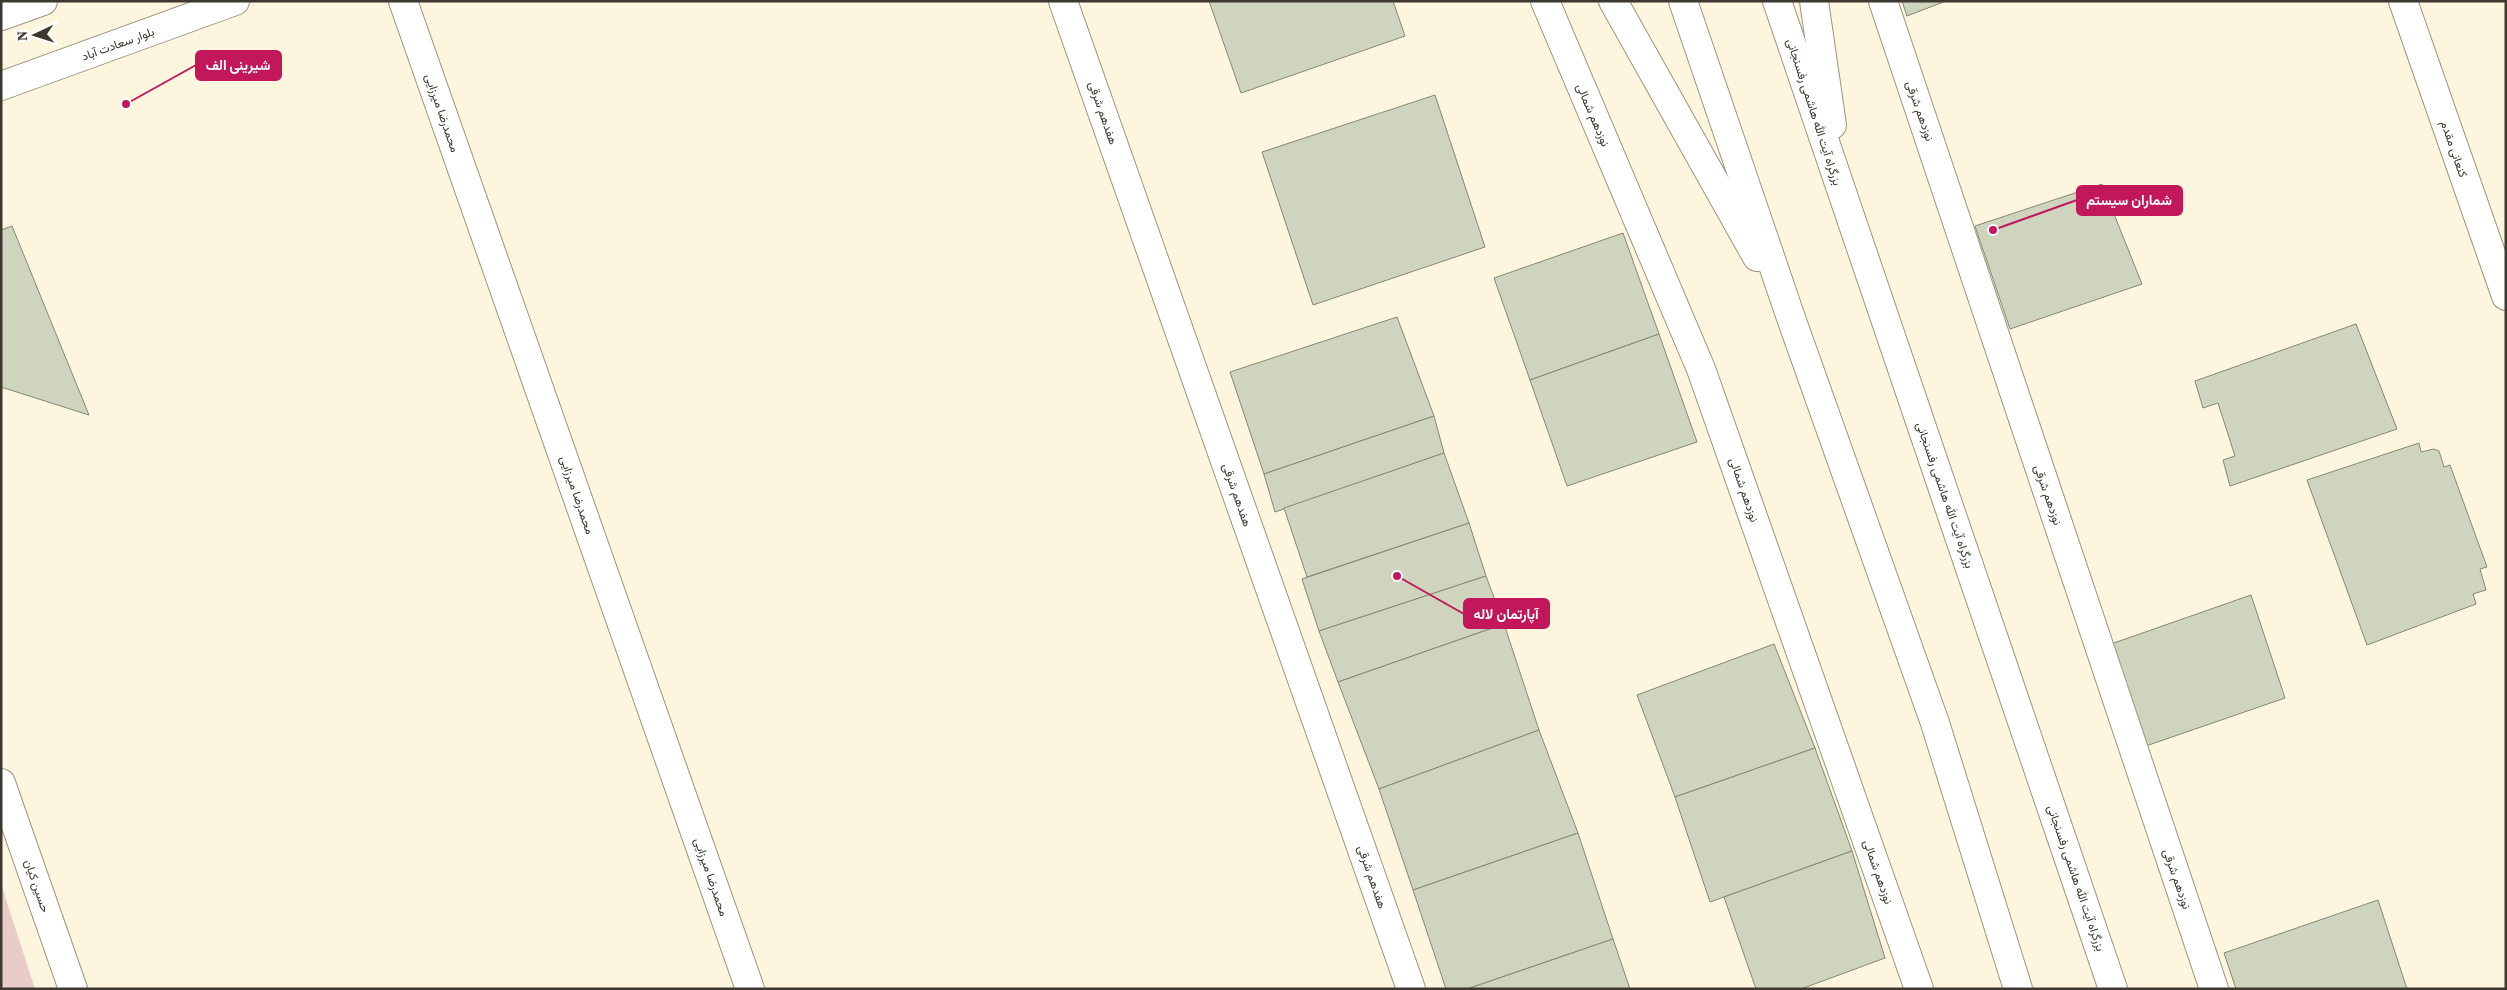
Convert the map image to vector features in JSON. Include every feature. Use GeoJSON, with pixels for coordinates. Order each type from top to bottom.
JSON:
{"type":"FeatureCollection","features":[{"type":"Feature","properties":{"kind":"main road"},"geometry":{"type":"LineString","coordinates":[[1,16],[44,1]]}},
{"type":"Feature","properties":{"kind":"main road","name":"بلوار سعادت آباد"},"geometry":{"type":"LineString","coordinates":[[1,86],[235,1]]}},
{"type":"Feature","properties":{"kind":"main road","name":"محمدرضا میرزایی"},"geometry":{"type":"LineString","coordinates":[[403,1],[750,989]]}},
{"type":"Feature","properties":{"kind":"main road","name":"هفدهم شرقی"},"geometry":{"type":"LineString","coordinates":[[1063,1],[1411,989]]}},
{"type":"Feature","properties":{"kind":"main road","name":"نوزدهم شمالی"},"geometry":{"type":"LineString","coordinates":[[1545,1],[1701,369],[1919,989]]}},
{"type":"Feature","properties":{"kind":"main road"},"geometry":{"type":"LineString","coordinates":[[1613,1],[1791,318]]}},
{"type":"Feature","properties":{"kind":"main road"},"geometry":{"type":"LineString","coordinates":[[1683,1],[1791,318],[1935,723],[2018,989]]}},
{"type":"Feature","properties":{"kind":"main road","name":"بزرگراه آیت الله هاشمی رفسنجانی"},"geometry":{"type":"LineString","coordinates":[[1777,1],[2113,989]]}},
{"type":"Feature","properties":{"kind":"main road"},"geometry":{"type":"LineString","coordinates":[[1814,1],[1844,201]]}},
{"type":"Feature","properties":{"kind":"main road","name":"نوزدهم شرقی"},"geometry":{"type":"LineString","coordinates":[[1883,1],[2214,989]]}},
{"type":"Feature","properties":{"kind":"main road","name":"کنعانی مقدم"},"geometry":{"type":"LineString","coordinates":[[2403,1],[2506,296]]}},
{"type":"Feature","properties":{"kind":"main road","name":"حسین کیان"},"geometry":{"type":"LineString","coordinates":[[1,783],[73,989]]}},
{"type":"Feature","properties":{"kind":"shaded area"},"geometry":{"type":"Polygon","coordinates":[[[1,884],[35,989],[1,989],[1,884]]]}},
{"type":"Feature","properties":{"kind":"building"},"geometry":{"type":"Polygon","coordinates":[[[1209,1],[1393,1],[1405,36],[1241,93],[1209,1]]]}},
{"type":"Feature","properties":{"kind":"building"},"geometry":{"type":"Polygon","coordinates":[[[1902,1],[1946,1],[1907,16],[1902,1]]]}},
{"type":"Feature","properties":{"kind":"building"},"geometry":{"type":"Polygon","coordinates":[[[1435,95],[1485,247],[1313,305],[1262,152],[1435,95]]]}},
{"type":"Feature","properties":{"kind":"building"},"geometry":{"type":"Polygon","coordinates":[[[2102,184],[2142,284],[2010,329],[1975,226],[2102,184]]]}},
{"type":"Feature","properties":{"kind":"building"},"geometry":{"type":"Polygon","coordinates":[[[12,226],[89,415],[1,387],[1,230],[12,226]]]}},
{"type":"Feature","properties":{"kind":"building"},"geometry":{"type":"Polygon","coordinates":[[[1623,233],[1659,334],[1530,380],[1494,278],[1623,233]]]}},
{"type":"Feature","properties":{"kind":"building"},"geometry":{"type":"Polygon","coordinates":[[[1397,317],[1434,416],[1264,474],[1230,372],[1397,317]]]}},
{"type":"Feature","properties":{"kind":"building"},"geometry":{"type":"Polygon","coordinates":[[[2356,324],[2397,429],[2230,486],[2223,460],[2235,456],[2218,403],[2203,408],[2195,381],[2356,324]]]}},
{"type":"Feature","properties":{"kind":"building"},"geometry":{"type":"Polygon","coordinates":[[[1659,334],[1697,442],[1567,486],[1530,380],[1659,334]]]}},
{"type":"Feature","properties":{"kind":"building"},"geometry":{"type":"Polygon","coordinates":[[[1434,416],[1444,453],[1275,512],[1264,474],[1434,416]]]}},
{"type":"Feature","properties":{"kind":"building"},"geometry":{"type":"Polygon","coordinates":[[[2419,443],[2421,452],[2434,449],[2439,451],[2444,467],[2450,465],[2487,567],[2480,569],[2486,590],[2473,594],[2476,604],[2367,645],[2307,480],[2419,443]]]}},
{"type":"Feature","properties":{"kind":"building"},"geometry":{"type":"Polygon","coordinates":[[[1444,453],[1469,523],[1307,577],[1284,508],[1444,453]]]}},
{"type":"Feature","properties":{"kind":"building"},"geometry":{"type":"Polygon","coordinates":[[[1469,523],[1486,576],[1319,631],[1302,579],[1469,523]]]}},
{"type":"Feature","properties":{"kind":"building"},"geometry":{"type":"Polygon","coordinates":[[[1486,576],[1504,624],[1338,682],[1319,631],[1486,576]]]}},
{"type":"Feature","properties":{"kind":"building"},"geometry":{"type":"Polygon","coordinates":[[[2251,595],[2285,698],[2143,747],[2111,644],[2251,595]]]}},
{"type":"Feature","properties":{"kind":"building"},"geometry":{"type":"Polygon","coordinates":[[[1504,624],[1539,730],[1379,789],[1338,682],[1504,624]]]}},
{"type":"Feature","properties":{"kind":"building"},"geometry":{"type":"Polygon","coordinates":[[[1774,644],[1815,748],[1675,797],[1637,695],[1774,644]]]}},
{"type":"Feature","properties":{"kind":"building"},"geometry":{"type":"Polygon","coordinates":[[[1539,730],[1578,833],[1413,890],[1379,789],[1539,730]]]}},
{"type":"Feature","properties":{"kind":"building"},"geometry":{"type":"Polygon","coordinates":[[[1815,748],[1852,851],[1710,902],[1675,797],[1815,748]]]}},
{"type":"Feature","properties":{"kind":"building"},"geometry":{"type":"Polygon","coordinates":[[[1578,833],[1613,939],[1467,989],[1446,989],[1413,890],[1578,833]]]}},
{"type":"Feature","properties":{"kind":"building"},"geometry":{"type":"Polygon","coordinates":[[[1852,851],[1885,958],[1801,989],[1756,989],[1724,897],[1852,851]]]}},
{"type":"Feature","properties":{"kind":"building"},"geometry":{"type":"Polygon","coordinates":[[[2378,900],[2407,989],[2236,989],[2224,953],[2378,900]]]}},
{"type":"Feature","properties":{"kind":"building"},"geometry":{"type":"Polygon","coordinates":[[[1613,939],[1630,989],[1467,989],[1613,939]]]}},
{"type":"Feature","properties":{"kind":"place","name":"شیرینی الف"},"geometry":{"type":"Point","coordinates":[126,104]}},
{"type":"Feature","properties":{"kind":"place","name":"شماران سیستم"},"geometry":{"type":"Point","coordinates":[1993,230]}},
{"type":"Feature","properties":{"kind":"place","name":"آپارتمان لاله"},"geometry":{"type":"Point","coordinates":[1397,576]}}]}
